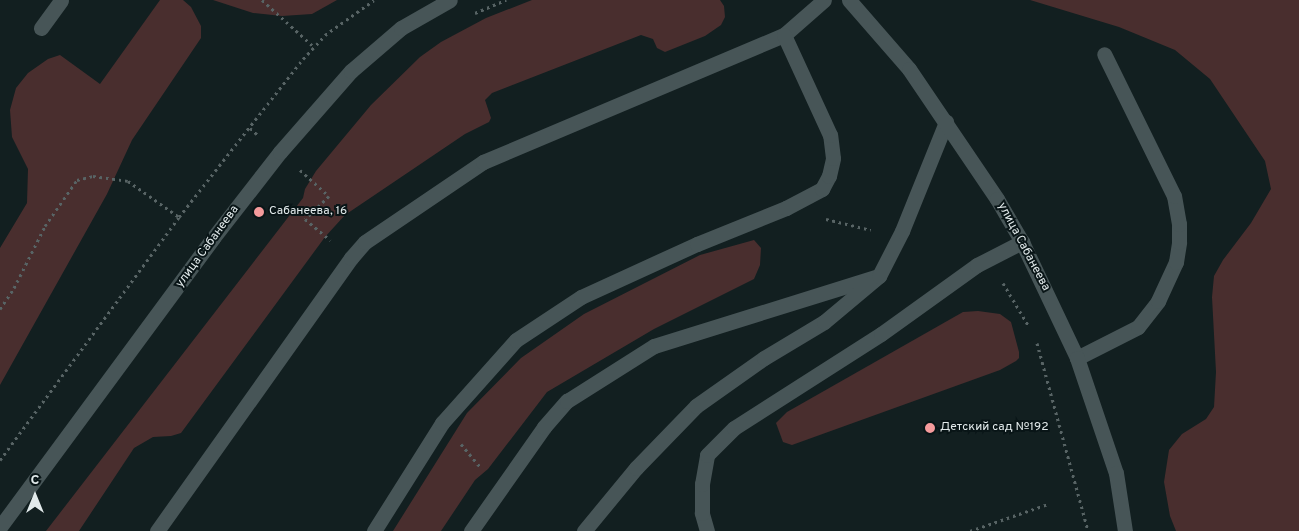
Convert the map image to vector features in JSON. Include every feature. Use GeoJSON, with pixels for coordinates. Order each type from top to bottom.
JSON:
{"type":"FeatureCollection","features":[{"type":"Feature","properties":{"kind":"street"},"geometry":{"type":"LineString","coordinates":[[42,28],[61,0]]}},
{"type":"Feature","properties":{"kind":"street","name":"улица Сабанеева"},"geometry":{"type":"LineString","coordinates":[[0,527],[213,238],[280,152],[351,72],[401,28],[450,0]]}},
{"type":"Feature","properties":{"kind":"street"},"geometry":{"type":"LineString","coordinates":[[157,531],[351,258],[365,242],[483,162],[784,35],[824,0]]}},
{"type":"Feature","properties":{"kind":"street","name":"улица Сабанеева"},"geometry":{"type":"LineString","coordinates":[[849,0],[909,69],[997,199],[1022,242],[1077,358],[1116,473],[1125,531]]}},
{"type":"Feature","properties":{"kind":"street"},"geometry":{"type":"LineString","coordinates":[[374,531],[442,423],[516,340],[581,297],[697,244],[786,208],[822,189],[829,176],[833,158],[830,135],[784,35]]}},
{"type":"Feature","properties":{"kind":"street"},"geometry":{"type":"LineString","coordinates":[[1077,358],[1138,328],[1158,301],[1176,262],[1179,242],[1179,224],[1174,196],[1104,54]]}},
{"type":"Feature","properties":{"kind":"street"},"geometry":{"type":"LineString","coordinates":[[584,531],[636,468],[696,406],[764,358],[824,322],[879,276],[902,232],[946,122]]}},
{"type":"Feature","properties":{"kind":"street"},"geometry":{"type":"LineString","coordinates":[[707,531],[702,513],[702,484],[707,456],[734,428],[881,334],[988,259],[1022,242]]}},
{"type":"Feature","properties":{"kind":"street"},"geometry":{"type":"LineString","coordinates":[[472,531],[499,489],[544,427],[567,401],[654,346],[879,276]]}},
{"type":"Feature","properties":{"kind":"path"},"geometry":{"type":"LineString","coordinates":[[262,0],[314,46]]}},
{"type":"Feature","properties":{"kind":"path"},"geometry":{"type":"LineString","coordinates":[[0,460],[179,217],[314,46],[325,35],[374,0]]}},
{"type":"Feature","properties":{"kind":"path"},"geometry":{"type":"LineString","coordinates":[[469,16],[506,0]]}},
{"type":"Feature","properties":{"kind":"path"},"geometry":{"type":"LineString","coordinates":[[306,162],[301,171],[329,196],[305,219],[351,258]]}},
{"type":"Feature","properties":{"kind":"path"},"geometry":{"type":"LineString","coordinates":[[0,309],[14,288],[45,226],[77,180],[93,176],[128,181],[179,217]]}},
{"type":"Feature","properties":{"kind":"path"},"geometry":{"type":"LineString","coordinates":[[786,208],[867,230],[902,232]]}},
{"type":"Feature","properties":{"kind":"path"},"geometry":{"type":"LineString","coordinates":[[988,259],[1031,331]]}},
{"type":"Feature","properties":{"kind":"path"},"geometry":{"type":"LineString","coordinates":[[1036,339],[1088,531]]}},
{"type":"Feature","properties":{"kind":"path"},"geometry":{"type":"LineString","coordinates":[[442,423],[499,489]]}},
{"type":"Feature","properties":{"kind":"path"},"geometry":{"type":"LineString","coordinates":[[970,531],[1048,504]]}},
{"type":"Feature","properties":{"kind":"shaded area"},"geometry":{"type":"Polygon","coordinates":[[[160,0],[183,0],[191,7],[201,26],[201,38],[132,140],[107,194],[0,385],[0,248],[27,203],[28,169],[12,137],[10,110],[16,88],[28,73],[48,59],[60,55],[100,84],[160,0]]]}},
{"type":"Feature","properties":{"kind":"shaded area"},"geometry":{"type":"Polygon","coordinates":[[[213,0],[337,0],[312,14],[282,16],[253,13],[213,0]]]}},
{"type":"Feature","properties":{"kind":"shaded area"},"geometry":{"type":"Polygon","coordinates":[[[532,0],[720,0],[724,6],[725,17],[721,25],[705,36],[665,52],[657,48],[653,39],[641,35],[492,93],[485,100],[491,118],[489,122],[465,134],[345,215],[325,237],[181,433],[171,436],[153,437],[134,448],[79,531],[46,531],[303,198],[305,189],[316,171],[371,105],[420,57],[441,42],[486,18],[532,0]]]}},
{"type":"Feature","properties":{"kind":"shaded area"},"geometry":{"type":"Polygon","coordinates":[[[1030,0],[1299,0],[1299,531],[1176,531],[1170,516],[1164,482],[1169,450],[1182,434],[1206,419],[1214,407],[1216,372],[1212,297],[1214,276],[1223,260],[1251,223],[1271,189],[1265,161],[1210,79],[1175,50],[1119,27],[1030,0]]]}},
{"type":"Feature","properties":{"kind":"shaded area"},"geometry":{"type":"Polygon","coordinates":[[[754,240],[761,248],[760,265],[754,279],[654,329],[547,392],[488,469],[475,480],[441,531],[393,531],[467,413],[521,358],[584,314],[700,255],[754,240]]]}},
{"type":"Feature","properties":{"kind":"shaded area"},"geometry":{"type":"Polygon","coordinates":[[[978,311],[1000,314],[1011,322],[1019,352],[1019,358],[1016,361],[1000,370],[792,445],[783,442],[776,423],[787,412],[963,312],[978,311]]]}},
{"type":"Feature","properties":{"kind":"place","name":"Сабанеева, 16"},"geometry":{"type":"Point","coordinates":[259,212]}},
{"type":"Feature","properties":{"kind":"place","name":"Детский сад №192"},"geometry":{"type":"Point","coordinates":[930,428]}}]}
